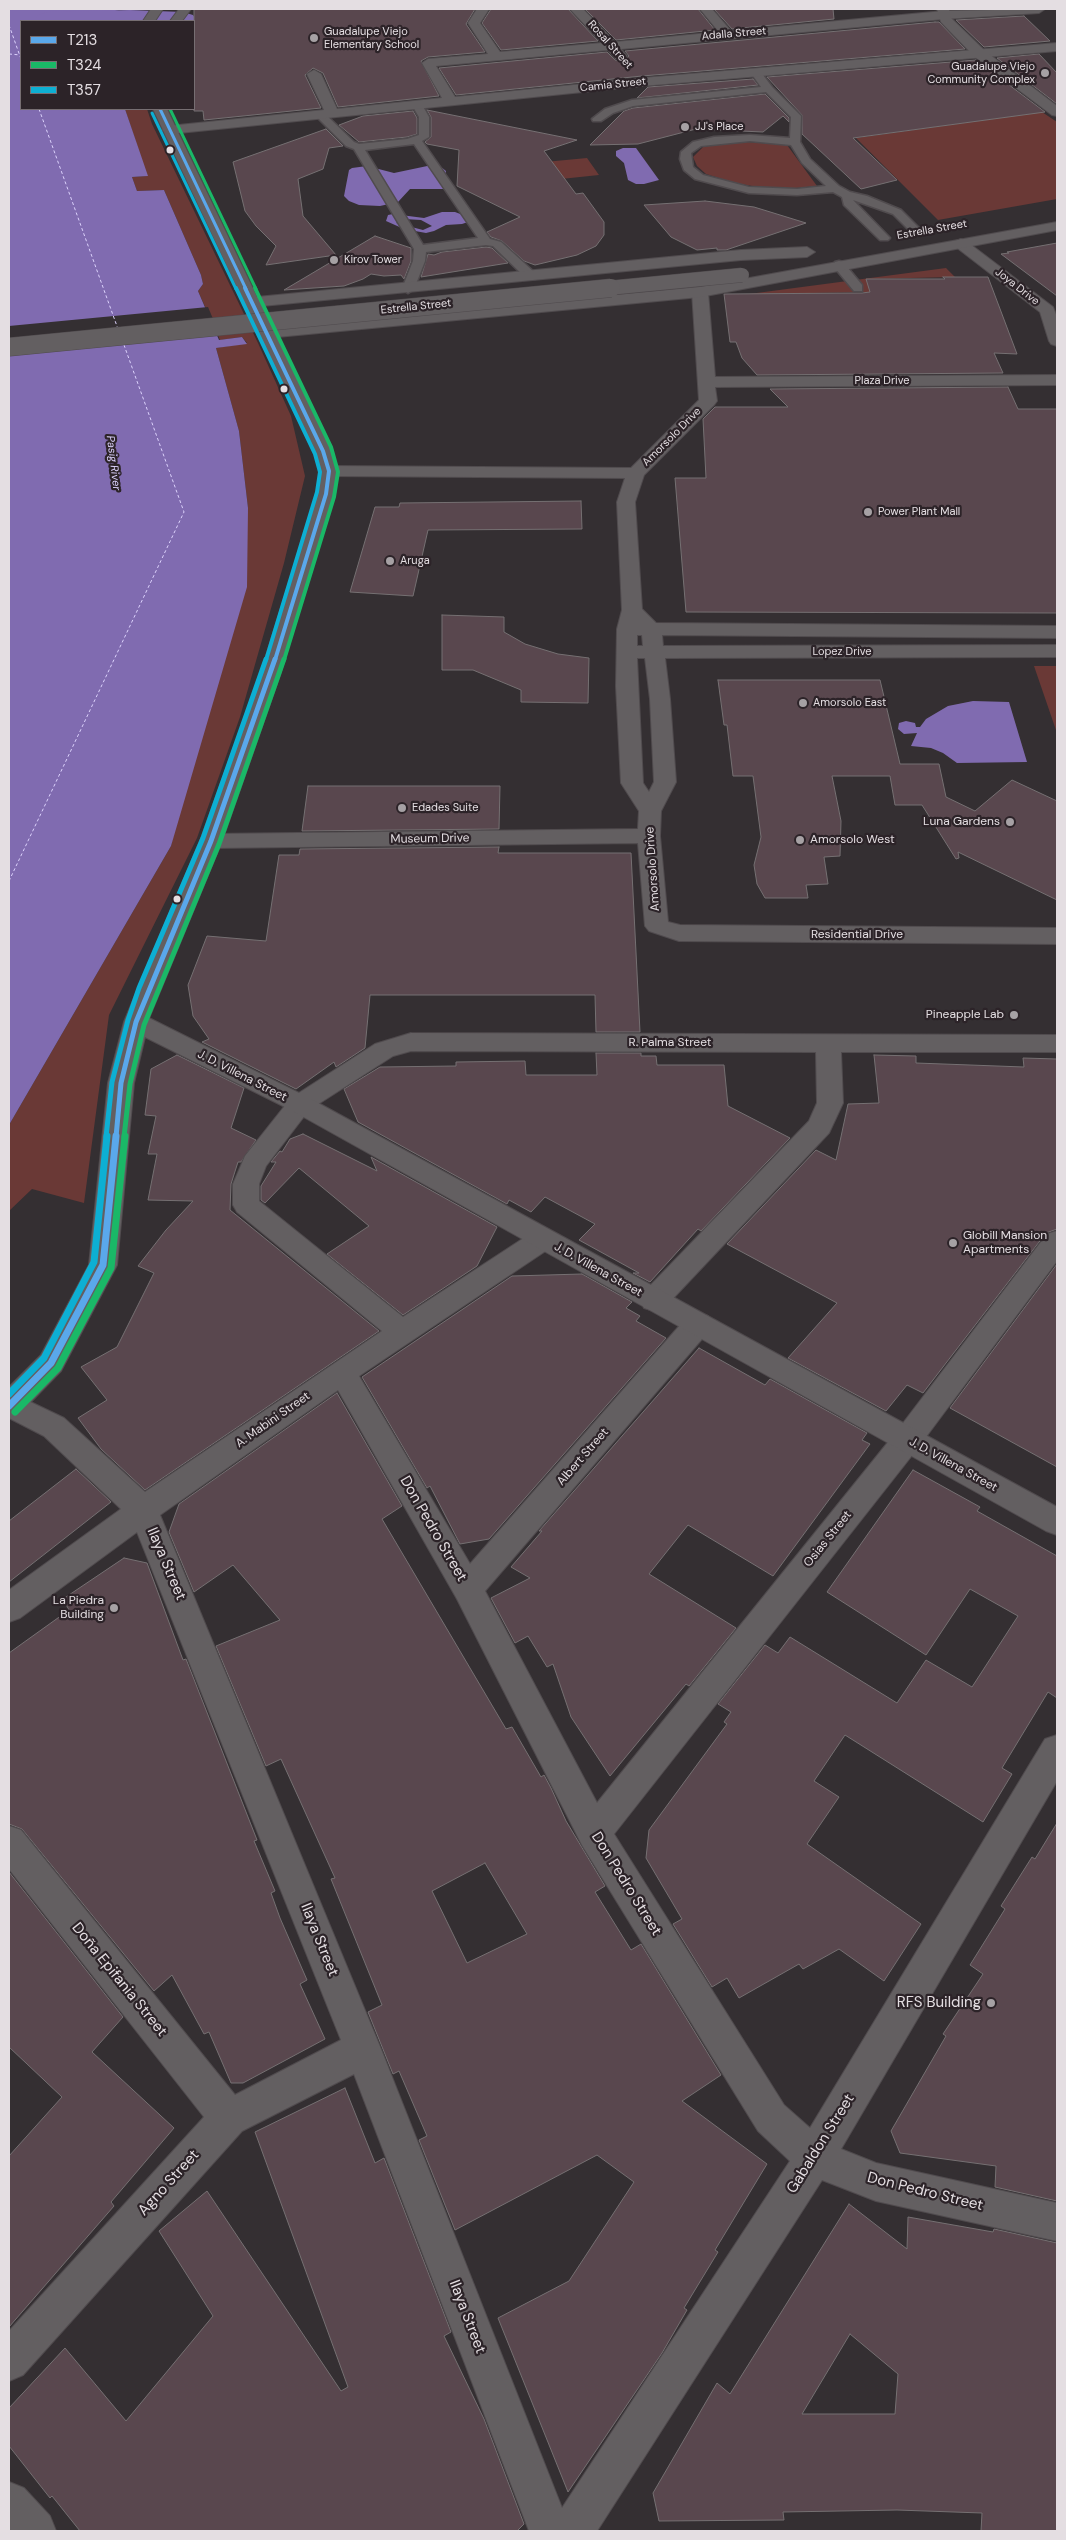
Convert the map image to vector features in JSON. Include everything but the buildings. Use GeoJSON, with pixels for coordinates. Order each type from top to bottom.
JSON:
{"type":"FeatureCollection","features":[{"type":"Feature","properties":{"kind":"street"},"geometry":{"type":"LineString","coordinates":[[150,20],[156,9]]}},
{"type":"Feature","properties":{"kind":"street"},"geometry":{"type":"LineString","coordinates":[[177,20],[185,9]]}},
{"type":"Feature","properties":{"kind":"street"},"geometry":{"type":"LineString","coordinates":[[483,9],[474,23],[497,57]]}},
{"type":"Feature","properties":{"kind":"street","name":"Rosal Street"},"geometry":{"type":"LineString","coordinates":[[576,9],[612,46],[642,82]]}},
{"type":"Feature","properties":{"kind":"street"},"geometry":{"type":"LineString","coordinates":[[706,9],[728,35]]}},
{"type":"Feature","properties":{"kind":"street","name":"Adalla Street"},"geometry":{"type":"LineString","coordinates":[[451,102],[428,63],[841,25],[944,12],[1039,9]]}},
{"type":"Feature","properties":{"kind":"street"},"geometry":{"type":"LineString","coordinates":[[944,12],[945,19],[980,54],[1057,112]]}},
{"type":"Feature","properties":{"kind":"street"},"geometry":{"type":"LineString","coordinates":[[831,14],[841,25]]}},
{"type":"Feature","properties":{"kind":"street","name":"Camia Street"},"geometry":{"type":"LineString","coordinates":[[169,130],[642,82],[1057,47]]}},
{"type":"Feature","properties":{"kind":"street"},"geometry":{"type":"LineString","coordinates":[[314,74],[326,114]]}},
{"type":"Feature","properties":{"kind":"street"},"geometry":{"type":"LineString","coordinates":[[9,1406],[51,1363],[103,1265],[121,1083],[136,1022],[147,991],[211,841],[270,675],[326,494],[329,471],[323,451],[269,333],[160,110]]}},
{"type":"Feature","properties":{"kind":"street","name":"Estrella Street"},"geometry":{"type":"LineString","coordinates":[[254,302],[531,276],[823,268],[1057,226]]}},
{"type":"Feature","properties":{"kind":"street","name":"Estrella Street"},"geometry":{"type":"LineString","coordinates":[[866,242],[934,230]]}},
{"type":"Feature","properties":{"kind":"street","name":"Joya Drive"},"geometry":{"type":"LineString","coordinates":[[962,244],[1047,310],[1057,341]]}},
{"type":"Feature","properties":{"kind":"street","name":"Estrella Street"},"geometry":{"type":"LineString","coordinates":[[9,346],[746,269],[814,251]]}},
{"type":"Feature","properties":{"kind":"street","name":"Estrella Street"},"geometry":{"type":"LineString","coordinates":[[269,333],[700,292],[746,269]]}},
{"type":"Feature","properties":{"kind":"street","name":"Estrella Street"},"geometry":{"type":"LineString","coordinates":[[9,334],[746,269]]}},
{"type":"Feature","properties":{"kind":"street"},"geometry":{"type":"LineString","coordinates":[[408,289],[403,303],[408,310],[435,316]]}},
{"type":"Feature","properties":{"kind":"street","name":"Amorsolo Drive"},"geometry":{"type":"LineString","coordinates":[[650,811],[632,783],[626,686],[626,652],[630,619],[626,502],[636,473],[716,401],[706,382],[700,292]]}},
{"type":"Feature","properties":{"kind":"street","name":"Plaza Drive"},"geometry":{"type":"LineString","coordinates":[[706,382],[1057,380]]}},
{"type":"Feature","properties":{"kind":"street"},"geometry":{"type":"LineString","coordinates":[[329,471],[636,473]]}},
{"type":"Feature","properties":{"kind":"street","name":"Lopez Drive"},"geometry":{"type":"LineString","coordinates":[[630,619],[651,630],[1057,632]]}},
{"type":"Feature","properties":{"kind":"street","name":"Amorsolo Drive"},"geometry":{"type":"LineString","coordinates":[[651,630],[660,699],[665,782],[650,811],[649,836],[657,926]]}},
{"type":"Feature","properties":{"kind":"street","name":"Lopez Drive"},"geometry":{"type":"LineString","coordinates":[[626,652],[1057,651]]}},
{"type":"Feature","properties":{"kind":"street","name":"Museum Drive"},"geometry":{"type":"LineString","coordinates":[[211,841],[649,836]]}},
{"type":"Feature","properties":{"kind":"street","name":"Residential Drive"},"geometry":{"type":"LineString","coordinates":[[657,926],[679,933],[1057,936]]}},
{"type":"Feature","properties":{"kind":"street","name":"J. D. Villena Street"},"geometry":{"type":"LineString","coordinates":[[136,1022],[300,1104],[1057,1522]]}},
{"type":"Feature","properties":{"kind":"street","name":"R. Palma Street"},"geometry":{"type":"LineString","coordinates":[[300,1104],[384,1050],[411,1042],[1057,1043]]}},
{"type":"Feature","properties":{"kind":"street"},"geometry":{"type":"LineString","coordinates":[[654,1300],[820,1126],[830,1103],[828,1044]]}},
{"type":"Feature","properties":{"kind":"street"},"geometry":{"type":"LineString","coordinates":[[300,1104],[254,1163],[246,1184],[246,1205],[402,1332]]}},
{"type":"Feature","properties":{"kind":"street","name":"A. Mabini Street"},"geometry":{"type":"LineString","coordinates":[[9,1608],[143,1510],[342,1372],[543,1239]]}},
{"type":"Feature","properties":{"kind":"street","name":"Osias Street"},"geometry":{"type":"LineString","coordinates":[[594,1833],[907,1440],[1057,1241]]}},
{"type":"Feature","properties":{"kind":"street","name":"Albert Street"},"geometry":{"type":"LineString","coordinates":[[468,1589],[698,1324]]}},
{"type":"Feature","properties":{"kind":"street","name":"Don Pedro Street"},"geometry":{"type":"LineString","coordinates":[[342,1372],[468,1589],[594,1833],[771,2118],[814,2158],[876,2182],[1057,2222]]}},
{"type":"Feature","properties":{"kind":"street","name":"Ilaya Street"},"geometry":{"type":"LineString","coordinates":[[9,1406],[54,1427],[143,1510],[363,2049],[550,2531]]}},
{"type":"Feature","properties":{"kind":"street","name":"Gabaldon Street"},"geometry":{"type":"LineString","coordinates":[[572,2531],[814,2158],[1057,1750]]}},
{"type":"Feature","properties":{"kind":"street","name":"Doña Epifania Street"},"geometry":{"type":"LineString","coordinates":[[9,1842],[229,2118]]}},
{"type":"Feature","properties":{"kind":"street","name":"Agno Street"},"geometry":{"type":"LineString","coordinates":[[9,2360],[229,2118],[363,2049]]}},
{"type":"Feature","properties":{"kind":"street"},"geometry":{"type":"LineString","coordinates":[[9,2502],[35,2531]]}},
{"type":"Feature","properties":{"kind":"lane"},"geometry":{"type":"LineString","coordinates":[[756,73],[768,89],[796,116],[795,142],[806,161],[835,188],[847,195],[874,202],[897,212],[918,233]]}},
{"type":"Feature","properties":{"kind":"lane"},"geometry":{"type":"LineString","coordinates":[[597,119],[609,111],[632,104],[768,89]]}},
{"type":"Feature","properties":{"kind":"lane"},"geometry":{"type":"LineString","coordinates":[[326,114],[350,144],[358,147],[417,140],[424,136],[426,130],[424,117],[417,105]]}},
{"type":"Feature","properties":{"kind":"lane"},"geometry":{"type":"LineString","coordinates":[[795,142],[750,138],[714,140],[697,144],[686,152],[685,159],[688,168],[699,177],[749,190],[797,192],[835,188]]}},
{"type":"Feature","properties":{"kind":"lane"},"geometry":{"type":"LineString","coordinates":[[417,140],[486,240]]}},
{"type":"Feature","properties":{"kind":"lane"},"geometry":{"type":"LineString","coordinates":[[358,147],[420,249],[419,261],[408,289]]}},
{"type":"Feature","properties":{"kind":"lane"},"geometry":{"type":"LineString","coordinates":[[847,195],[848,203],[884,238]]}},
{"type":"Feature","properties":{"kind":"lane"},"geometry":{"type":"LineString","coordinates":[[420,249],[486,240],[497,244],[531,276]]}},
{"type":"Feature","properties":{"kind":"lane"},"geometry":{"type":"LineString","coordinates":[[839,265],[858,288]]}},
{"type":"Feature","properties":{"kind":"shaded area"},"geometry":{"type":"Polygon","coordinates":[[[125,110],[147,110],[152,124],[258,343],[291,416],[305,476],[284,563],[240,717],[197,838],[109,1015],[84,1203],[32,1189],[9,1211],[9,1125],[171,846],[248,508],[239,431],[216,348],[247,343],[242,337],[220,340],[198,291],[203,284],[201,275],[164,190],[137,191],[132,177],[147,176],[125,110]]]}},
{"type":"Feature","properties":{"kind":"shaded area"},"geometry":{"type":"Polygon","coordinates":[[[1042,112],[1057,122],[1057,199],[938,220],[856,138],[1042,112]]]}},
{"type":"Feature","properties":{"kind":"shaded area"},"geometry":{"type":"Polygon","coordinates":[[[733,141],[787,145],[817,186],[786,189],[758,187],[735,183],[706,174],[697,166],[693,157],[703,147],[733,141]]]}},
{"type":"Feature","properties":{"kind":"shaded area"},"geometry":{"type":"Polygon","coordinates":[[[587,158],[599,175],[523,183],[513,165],[587,158]]]}},
{"type":"Feature","properties":{"kind":"shaded area"},"geometry":{"type":"Polygon","coordinates":[[[946,268],[955,277],[867,279],[870,292],[749,294],[946,268]]]}},
{"type":"Feature","properties":{"kind":"shaded area"},"geometry":{"type":"Polygon","coordinates":[[[1034,666],[1057,666],[1057,733],[1034,666]]]}},
{"type":"Feature","properties":{"kind":"water","name":"Pasig River"},"geometry":{"type":"Polygon","coordinates":[[[9,9],[111,9],[139,16],[137,20],[20,20],[20,110],[125,110],[148,176],[132,177],[137,191],[164,190],[201,275],[203,284],[198,291],[219,340],[242,337],[247,344],[216,348],[239,431],[248,508],[247,587],[171,846],[9,1125],[9,9]]]}},
{"type":"Feature","properties":{"kind":"water"},"geometry":{"type":"Polygon","coordinates":[[[623,148],[636,148],[659,180],[636,184],[628,180],[624,163],[616,156],[616,151],[623,148]]]}},
{"type":"Feature","properties":{"kind":"water"},"geometry":{"type":"Polygon","coordinates":[[[432,165],[441,167],[446,171],[443,189],[410,189],[398,202],[380,206],[359,205],[349,201],[344,196],[349,170],[352,168],[367,166],[394,173],[432,165]]]}},
{"type":"Feature","properties":{"kind":"water"},"geometry":{"type":"Polygon","coordinates":[[[442,212],[455,212],[463,215],[468,222],[446,225],[426,233],[404,229],[386,221],[388,215],[393,214],[424,218],[442,212]],[[404,219],[396,223],[423,230],[432,226],[421,220],[404,219]]]}},
{"type":"Feature","properties":{"kind":"water"},"geometry":{"type":"Polygon","coordinates":[[[973,701],[1009,702],[1027,762],[957,763],[943,753],[931,748],[911,746],[917,733],[904,734],[898,729],[899,723],[906,721],[915,723],[916,727],[920,727],[926,719],[948,706],[973,701]]]}},
{"type":"Feature","properties":{"kind":"pier"},"geometry":{"type":"Polygon","coordinates":[[[208,307],[219,333],[9,354],[9,326],[208,307]]]}},
{"type":"Feature","properties":{"kind":"waterway"},"geometry":{"type":"LineString","coordinates":[[89,20],[156,20]]}},
{"type":"Feature","properties":{"kind":"ferry route"},"geometry":{"type":"LineString","coordinates":[[9,25],[20,55]]}},
{"type":"Feature","properties":{"kind":"ferry route"},"geometry":{"type":"LineString","coordinates":[[9,54],[20,55]]}},
{"type":"Feature","properties":{"kind":"ferry route"},"geometry":{"type":"LineString","coordinates":[[39,110],[118,329]]}},
{"type":"Feature","properties":{"kind":"ferry route"},"geometry":{"type":"LineString","coordinates":[[9,881],[184,512],[124,345]]}},
{"type":"Feature","properties":{"kind":"transit line","name":"T213"},"geometry":{"type":"LineString","coordinates":[[9,1406],[51,1363],[103,1265],[121,1083],[136,1022],[211,841],[270,675],[326,494],[329,471],[323,451],[160,110]]}},
{"type":"Feature","properties":{"kind":"transit line","name":"T324"},"geometry":{"type":"LineString","coordinates":[[15,1412],[58,1368],[111,1268],[130,1084],[144,1025],[219,844],[278,678],[334,497],[338,472],[331,447],[170,110]]}},
{"type":"Feature","properties":{"kind":"transit line","name":"T357"},"geometry":{"type":"LineString","coordinates":[[9,1394],[44,1358],[94,1262],[112,1082],[128,1020],[139,988],[203,838],[262,672],[317,492],[320,472],[315,454],[152,113]]}},
{"type":"Feature","properties":{"kind":"place","name":"Guadalupe Viejo Elementary School"},"geometry":{"type":"Point","coordinates":[314,38]}},
{"type":"Feature","properties":{"kind":"place","name":"Guadalupe Viejo Community Complex"},"geometry":{"type":"Point","coordinates":[1045,73]}},
{"type":"Feature","properties":{"kind":"place","name":"JJ's Place"},"geometry":{"type":"Point","coordinates":[685,127]}},
{"type":"Feature","properties":{"kind":"place","name":"Kirov Tower"},"geometry":{"type":"Point","coordinates":[334,260]}},
{"type":"Feature","properties":{"kind":"place","name":"Power Plant Mall"},"geometry":{"type":"Point","coordinates":[868,512]}},
{"type":"Feature","properties":{"kind":"place","name":"Aruga"},"geometry":{"type":"Point","coordinates":[390,561]}},
{"type":"Feature","properties":{"kind":"place","name":"Amorsolo East"},"geometry":{"type":"Point","coordinates":[803,703]}},
{"type":"Feature","properties":{"kind":"place","name":"Edades Suite"},"geometry":{"type":"Point","coordinates":[402,808]}},
{"type":"Feature","properties":{"kind":"place","name":"Luna Gardens"},"geometry":{"type":"Point","coordinates":[1010,822]}},
{"type":"Feature","properties":{"kind":"place","name":"Amorsolo West"},"geometry":{"type":"Point","coordinates":[800,840]}},
{"type":"Feature","properties":{"kind":"place","name":"Pineapple Lab"},"geometry":{"type":"Point","coordinates":[1014,1015]}},
{"type":"Feature","properties":{"kind":"place","name":"Globill Mansion Apartments"},"geometry":{"type":"Point","coordinates":[953,1243]}},
{"type":"Feature","properties":{"kind":"place","name":"La Piedra Building"},"geometry":{"type":"Point","coordinates":[114,1608]}},
{"type":"Feature","properties":{"kind":"place","name":"RFS Building"},"geometry":{"type":"Point","coordinates":[991,2003]}}]}
